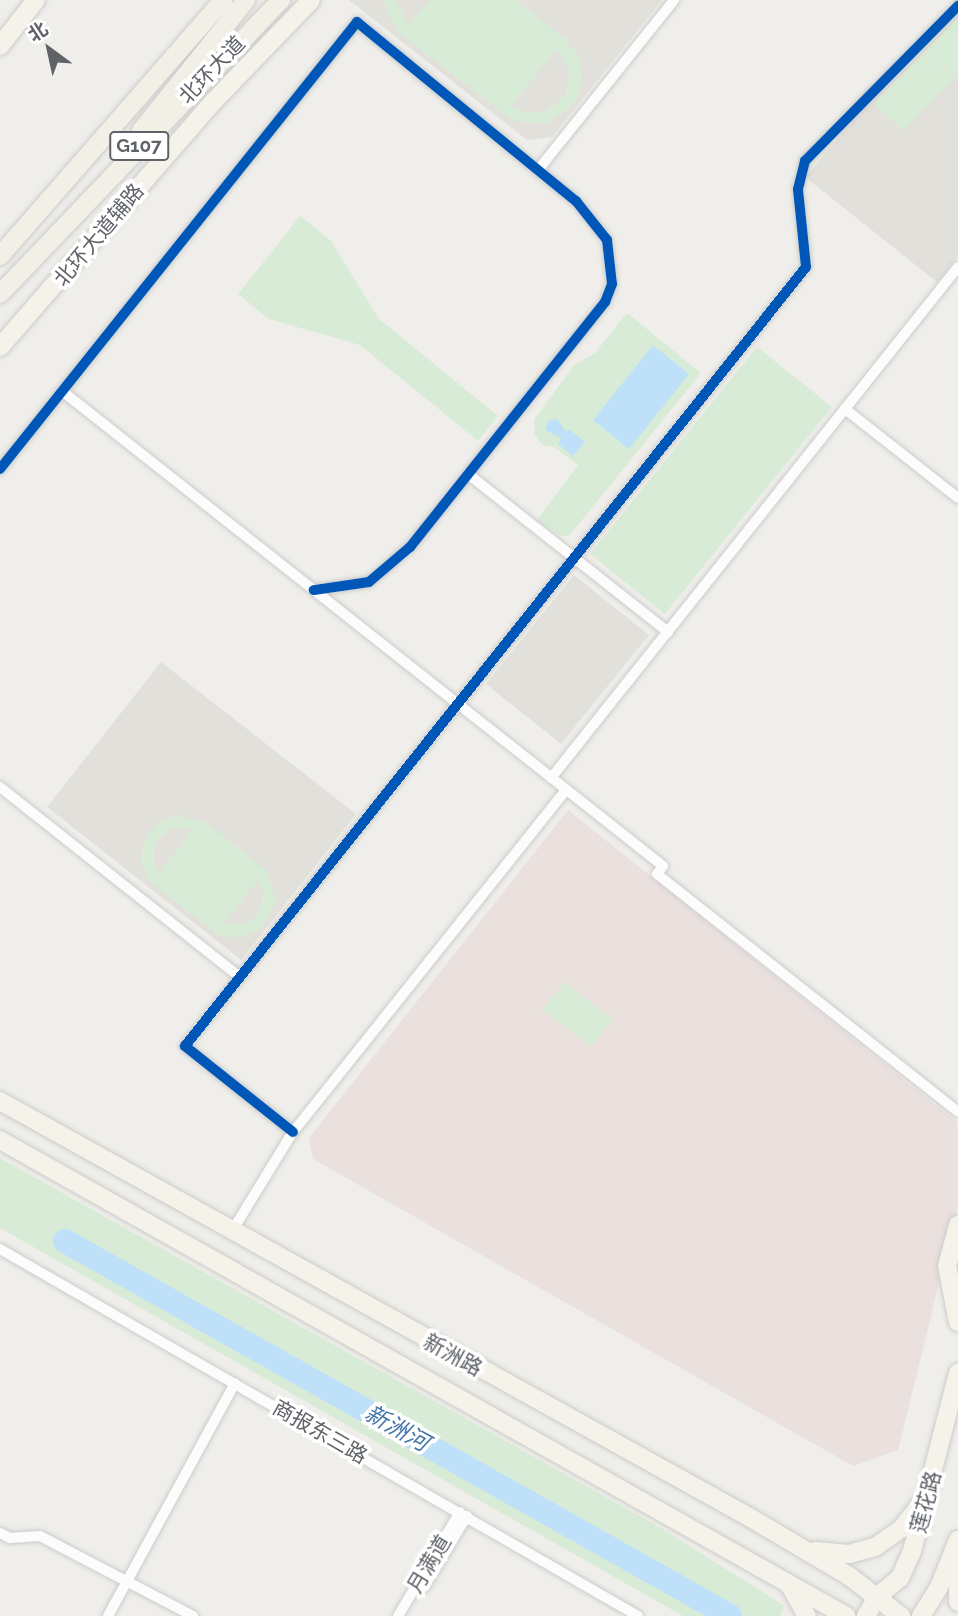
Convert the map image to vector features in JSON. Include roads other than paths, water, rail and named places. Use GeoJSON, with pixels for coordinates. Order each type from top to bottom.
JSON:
{"type":"FeatureCollection","features":[{"type":"Feature","properties":{"kind":"highway","name":"北环大道"},"geometry":{"type":"LineString","coordinates":[[0,256],[223,0]]}},
{"type":"Feature","properties":{"kind":"highway"},"geometry":{"type":"LineString","coordinates":[[100,187],[178,80],[246,0]]}},
{"type":"Feature","properties":{"kind":"highway","name":"北环大道"},"geometry":{"type":"LineString","coordinates":[[0,294],[281,0]]}},
{"type":"Feature","properties":{"kind":"main road"},"geometry":{"type":"LineString","coordinates":[[0,46],[36,0]]}},
{"type":"Feature","properties":{"kind":"main road","name":"北环大道辅路"},"geometry":{"type":"LineString","coordinates":[[0,347],[213,102],[312,0]]}},
{"type":"Feature","properties":{"kind":"main road","name":"新洲路"},"geometry":{"type":"LineString","coordinates":[[0,1101],[804,1549],[901,1616]]}},
{"type":"Feature","properties":{"kind":"main road","name":"新洲路"},"geometry":{"type":"LineString","coordinates":[[0,1140],[785,1579],[846,1616]]}},
{"type":"Feature","properties":{"kind":"main road"},"geometry":{"type":"LineString","coordinates":[[958,1225],[947,1266],[958,1322]]}},
{"type":"Feature","properties":{"kind":"main road","name":"莲花路"},"geometry":{"type":"LineString","coordinates":[[866,1616],[877,1597],[904,1570],[930,1492],[958,1373]]}},
{"type":"Feature","properties":{"kind":"main road"},"geometry":{"type":"LineString","coordinates":[[804,1549],[839,1554],[875,1547],[902,1528],[930,1492]]}},
{"type":"Feature","properties":{"kind":"main road","name":"莲花路"},"geometry":{"type":"LineString","coordinates":[[921,1616],[939,1587],[958,1540]]}},
{"type":"Feature","properties":{"kind":"main road"},"geometry":{"type":"LineString","coordinates":[[958,1555],[958,1602]]}},
{"type":"Feature","properties":{"kind":"main road"},"geometry":{"type":"LineString","coordinates":[[785,1579],[807,1616]]}},
{"type":"Feature","properties":{"kind":"street"},"geometry":{"type":"LineString","coordinates":[[538,170],[674,0]]}},
{"type":"Feature","properties":{"kind":"street"},"geometry":{"type":"LineString","coordinates":[[293,1132],[185,1046],[806,267],[798,189],[813,148],[958,6]]}},
{"type":"Feature","properties":{"kind":"street"},"geometry":{"type":"LineString","coordinates":[[0,469],[357,22],[538,170],[596,222],[607,240],[612,284],[605,302],[468,474],[388,569],[369,582],[314,590]]}},
{"type":"Feature","properties":{"kind":"street"},"geometry":{"type":"LineString","coordinates":[[551,778],[958,267]]}},
{"type":"Feature","properties":{"kind":"street"},"geometry":{"type":"LineString","coordinates":[[62,391],[663,866],[657,874],[958,1112]]}},
{"type":"Feature","properties":{"kind":"street"},"geometry":{"type":"LineString","coordinates":[[845,409],[958,498]]}},
{"type":"Feature","properties":{"kind":"street"},"geometry":{"type":"LineString","coordinates":[[468,474],[667,632]]}},
{"type":"Feature","properties":{"kind":"street"},"geometry":{"type":"LineString","coordinates":[[0,787],[240,977]]}},
{"type":"Feature","properties":{"kind":"street"},"geometry":{"type":"LineString","coordinates":[[232,1231],[293,1132],[566,790]]}},
{"type":"Feature","properties":{"kind":"street","name":"商报东三路"},"geometry":{"type":"LineString","coordinates":[[0,1249],[638,1616]]}},
{"type":"Feature","properties":{"kind":"street"},"geometry":{"type":"LineString","coordinates":[[108,1616],[235,1383]]}},
{"type":"Feature","properties":{"kind":"street","name":"月满道"},"geometry":{"type":"LineString","coordinates":[[398,1616],[464,1514]]}},
{"type":"Feature","properties":{"kind":"street","name":"月满道"},"geometry":{"type":"LineString","coordinates":[[406,1616],[464,1514]]}},
{"type":"Feature","properties":{"kind":"street"},"geometry":{"type":"LineString","coordinates":[[0,1533],[23,1539],[40,1536],[193,1616]]}},
{"type":"Feature","properties":{"kind":"water"},"geometry":{"type":"Polygon","coordinates":[[[653,345],[689,374],[629,449],[593,420],[653,345]]]}},
{"type":"Feature","properties":{"kind":"water"},"geometry":{"type":"Polygon","coordinates":[[[557,419],[566,432],[569,429],[585,442],[573,456],[558,444],[561,438],[545,430],[548,421],[557,419]]]}},
{"type":"Feature","properties":{"kind":"waterway","name":"新洲河"},"geometry":{"type":"LineString","coordinates":[[65,1241],[730,1616]]}}]}
